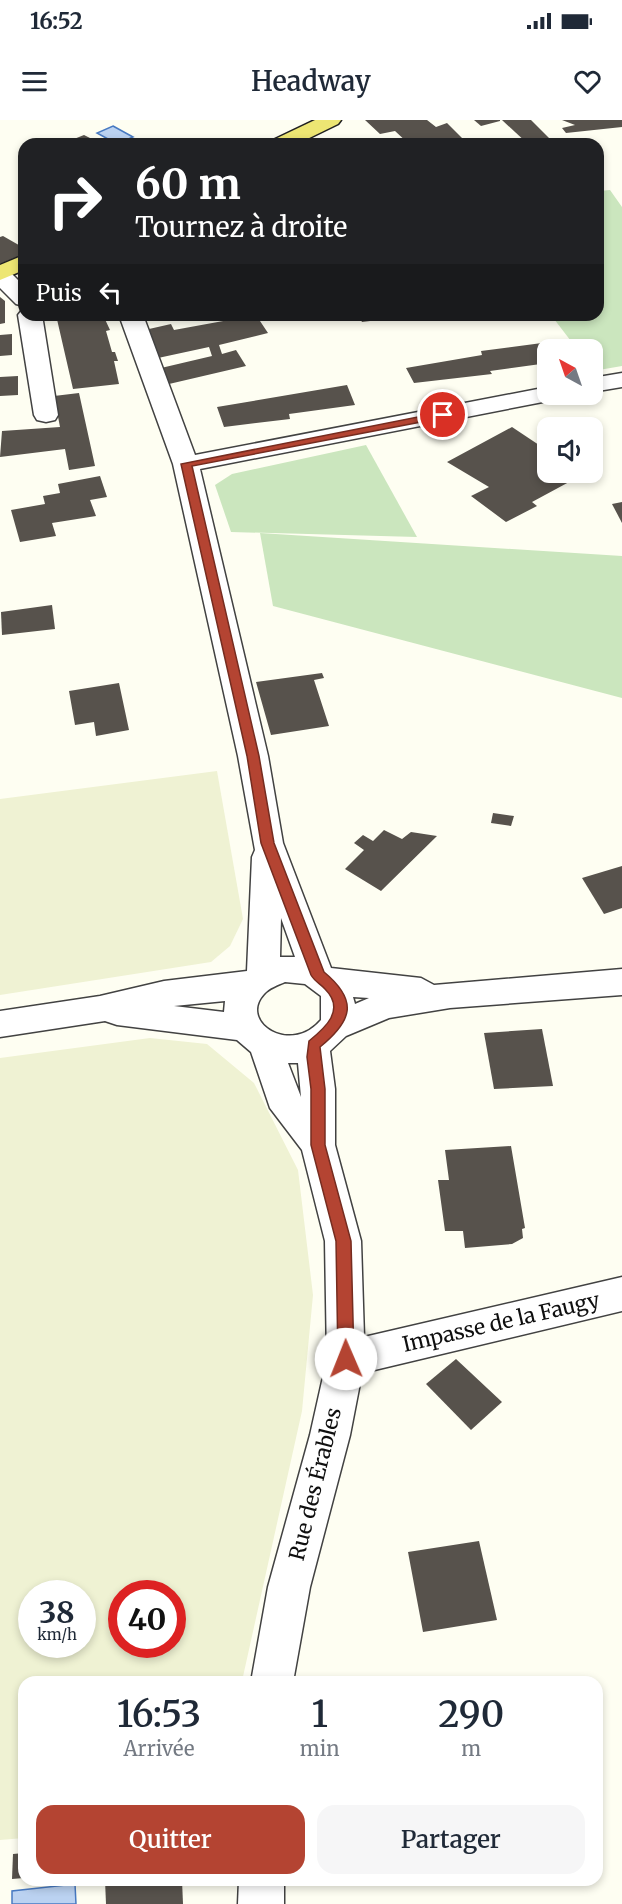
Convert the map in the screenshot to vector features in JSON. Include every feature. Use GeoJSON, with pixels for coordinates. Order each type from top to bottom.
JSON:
{"type":"FeatureCollection","features":[{"type":"Feature","properties":{"kind":"main road"},"geometry":{"type":"LineString","coordinates":[[293,138],[331,120]]}},
{"type":"Feature","properties":{"kind":"main road"},"geometry":{"type":"LineString","coordinates":[[0,274],[18,265]]}},
{"type":"Feature","properties":{"kind":"street"},"geometry":{"type":"LineString","coordinates":[[0,274],[18,293]]}},
{"type":"Feature","properties":{"kind":"street"},"geometry":{"type":"LineString","coordinates":[[31,321],[46,416]]}},
{"type":"Feature","properties":{"kind":"street"},"geometry":{"type":"LineString","coordinates":[[133,321],[186,464],[253,756],[268,843],[322,978],[332,987],[340,1001],[340,1014],[325,1036]]}},
{"type":"Feature","properties":{"kind":"street"},"geometry":{"type":"LineString","coordinates":[[603,383],[622,380]]}},
{"type":"Feature","properties":{"kind":"street"},"geometry":{"type":"LineString","coordinates":[[186,464],[537,396]]}},
{"type":"Feature","properties":{"kind":"street"},"geometry":{"type":"LineString","coordinates":[[255,1037],[240,1016],[240,1000],[255,981],[268,843]]}},
{"type":"Feature","properties":{"kind":"street"},"geometry":{"type":"LineString","coordinates":[[0,1024],[100,1010],[164,994],[255,981],[281,969],[300,970],[322,978],[450,995]]}},
{"type":"Feature","properties":{"kind":"street"},"geometry":{"type":"LineString","coordinates":[[100,1010],[255,1037],[290,1049],[325,1036],[385,1006],[450,995],[622,982]]}},
{"type":"Feature","properties":{"kind":"street","name":"Rue des Érables"},"geometry":{"type":"LineString","coordinates":[[273,1676],[289,1587],[330,1435],[346,1359],[343,1241],[318,1145],[318,1089],[325,1036]]}},
{"type":"Feature","properties":{"kind":"street","name":"Rue des Érables"},"geometry":{"type":"LineString","coordinates":[[255,1037],[282,1098],[318,1145]]}},
{"type":"Feature","properties":{"kind":"street","name":"Impasse de la Faugy"},"geometry":{"type":"LineString","coordinates":[[346,1359],[622,1294]]}},
{"type":"Feature","properties":{"kind":"street"},"geometry":{"type":"LineString","coordinates":[[261,1904],[262,1886]]}},
{"type":"Feature","properties":{"kind":"green space"},"geometry":{"type":"Polygon","coordinates":[[[610,190],[622,207],[622,366],[603,369],[603,339],[569,339],[556,321],[604,321],[604,191],[610,190]]]}},
{"type":"Feature","properties":{"kind":"green space"},"geometry":{"type":"Polygon","coordinates":[[[366,445],[417,537],[231,532],[215,485],[232,474],[366,445]]]}},
{"type":"Feature","properties":{"kind":"green space"},"geometry":{"type":"Polygon","coordinates":[[[260,533],[622,556],[622,698],[273,606],[260,533]]]}},
{"type":"Feature","properties":{"kind":"green space"},"geometry":{"type":"Polygon","coordinates":[[[217,771],[243,919],[230,946],[211,962],[0,995],[0,799],[217,771]]]}},
{"type":"Feature","properties":{"kind":"green space"},"geometry":{"type":"Polygon","coordinates":[[[150,1038],[207,1044],[254,1083],[298,1170],[313,1295],[302,1411],[243,1676],[18,1676],[18,1838],[0,1840],[0,1058],[150,1038]]]}},
{"type":"Feature","properties":{"kind":"water"},"geometry":{"type":"Polygon","coordinates":[[[113,126],[133,137],[106,138],[97,133],[113,126]]]}},
{"type":"Feature","properties":{"kind":"water"},"geometry":{"type":"Polygon","coordinates":[[[75,1886],[76,1904],[12,1904],[12,1891],[75,1886]]]}},
{"type":"Feature","properties":{"kind":"building"},"geometry":{"type":"Polygon","coordinates":[[[365,120],[427,120],[436,127],[447,123],[462,138],[403,138],[395,131],[380,134],[365,120]]]}},
{"type":"Feature","properties":{"kind":"building"},"geometry":{"type":"Polygon","coordinates":[[[474,120],[500,120],[500,121],[481,126],[474,120]]]}},
{"type":"Feature","properties":{"kind":"building"},"geometry":{"type":"Polygon","coordinates":[[[502,120],[531,120],[549,138],[522,138],[502,120]]]}},
{"type":"Feature","properties":{"kind":"building"},"geometry":{"type":"Polygon","coordinates":[[[562,120],[622,120],[622,127],[566,133],[562,128],[575,125],[562,120]]]}},
{"type":"Feature","properties":{"kind":"building"},"geometry":{"type":"Polygon","coordinates":[[[3,236],[18,245],[18,256],[0,264],[0,237],[3,236]]]}},
{"type":"Feature","properties":{"kind":"building"},"geometry":{"type":"Polygon","coordinates":[[[0,297],[5,301],[5,323],[0,324],[0,297]]]}},
{"type":"Feature","properties":{"kind":"building"},"geometry":{"type":"Polygon","coordinates":[[[57,321],[106,321],[110,330],[106,331],[112,352],[115,352],[118,361],[114,361],[119,384],[73,389],[57,321]]]}},
{"type":"Feature","properties":{"kind":"building"},"geometry":{"type":"Polygon","coordinates":[[[223,321],[260,321],[268,333],[219,345],[222,354],[236,350],[246,366],[169,384],[161,368],[212,356],[209,347],[158,358],[149,329],[171,324],[174,330],[223,321]]]}},
{"type":"Feature","properties":{"kind":"building"},"geometry":{"type":"Polygon","coordinates":[[[12,334],[12,355],[0,356],[0,335],[12,334]]]}},
{"type":"Feature","properties":{"kind":"building"},"geometry":{"type":"Polygon","coordinates":[[[537,344],[537,365],[490,371],[492,374],[414,383],[406,368],[482,355],[481,351],[537,344]]]}},
{"type":"Feature","properties":{"kind":"building"},"geometry":{"type":"Polygon","coordinates":[[[18,376],[18,395],[0,396],[0,377],[18,376]]]}},
{"type":"Feature","properties":{"kind":"building"},"geometry":{"type":"Polygon","coordinates":[[[347,385],[355,405],[289,414],[290,419],[224,427],[217,407],[347,385]]]}},
{"type":"Feature","properties":{"kind":"building"},"geometry":{"type":"Polygon","coordinates":[[[79,393],[95,466],[69,470],[65,449],[0,457],[2,431],[60,427],[54,396],[79,393]]]}},
{"type":"Feature","properties":{"kind":"building"},"geometry":{"type":"Polygon","coordinates":[[[512,427],[537,444],[537,483],[567,483],[532,502],[537,506],[506,522],[471,496],[489,487],[447,462],[512,427]]]}},
{"type":"Feature","properties":{"kind":"building"},"geometry":{"type":"Polygon","coordinates":[[[100,476],[107,497],[90,500],[96,516],[52,523],[56,536],[20,542],[11,510],[45,504],[43,496],[60,493],[58,484],[100,476]]]}},
{"type":"Feature","properties":{"kind":"building"},"geometry":{"type":"Polygon","coordinates":[[[622,502],[622,523],[612,504],[622,502]]]}},
{"type":"Feature","properties":{"kind":"building"},"geometry":{"type":"Polygon","coordinates":[[[52,605],[55,629],[2,635],[1,612],[52,605]]]}},
{"type":"Feature","properties":{"kind":"building"},"geometry":{"type":"Polygon","coordinates":[[[322,673],[324,678],[314,680],[329,726],[271,735],[256,682],[322,673]]]}},
{"type":"Feature","properties":{"kind":"building"},"geometry":{"type":"Polygon","coordinates":[[[119,683],[129,730],[96,736],[94,722],[75,725],[69,691],[119,683]]]}},
{"type":"Feature","properties":{"kind":"building"},"geometry":{"type":"Polygon","coordinates":[[[493,813],[514,816],[511,826],[491,823],[493,813]]]}},
{"type":"Feature","properties":{"kind":"building"},"geometry":{"type":"Polygon","coordinates":[[[384,830],[402,839],[411,832],[437,836],[381,891],[345,869],[364,850],[354,843],[363,835],[373,841],[384,830]]]}},
{"type":"Feature","properties":{"kind":"building"},"geometry":{"type":"Polygon","coordinates":[[[622,866],[622,908],[604,914],[582,878],[622,866]]]}},
{"type":"Feature","properties":{"kind":"building"},"geometry":{"type":"Polygon","coordinates":[[[542,1029],[553,1086],[494,1089],[484,1033],[542,1029]]]}},
{"type":"Feature","properties":{"kind":"building"},"geometry":{"type":"Polygon","coordinates":[[[511,1146],[525,1228],[522,1229],[523,1238],[512,1244],[465,1248],[463,1231],[445,1231],[438,1180],[449,1180],[445,1150],[511,1146]]]}},
{"type":"Feature","properties":{"kind":"building"},"geometry":{"type":"Polygon","coordinates":[[[456,1359],[502,1402],[471,1430],[426,1384],[456,1359]]]}},
{"type":"Feature","properties":{"kind":"building"},"geometry":{"type":"Polygon","coordinates":[[[479,1541],[497,1620],[423,1632],[408,1552],[479,1541]]]}},
{"type":"Feature","properties":{"kind":"building"},"geometry":{"type":"Polygon","coordinates":[[[13,1854],[18,1854],[18,1878],[12,1879],[13,1854]]]}},
{"type":"Feature","properties":{"kind":"building"},"geometry":{"type":"Polygon","coordinates":[[[105,1886],[182,1886],[183,1904],[106,1904],[105,1886]]]}},
{"type":"Feature","properties":{"kind":"route"},"geometry":{"type":"LineString","coordinates":[[346,1359],[343,1241],[318,1145],[318,1089],[314,1057],[314,1045],[336,1026],[340,1014],[340,1001],[332,987],[318,975],[268,843],[253,756],[186,464],[443,415]]}}]}
